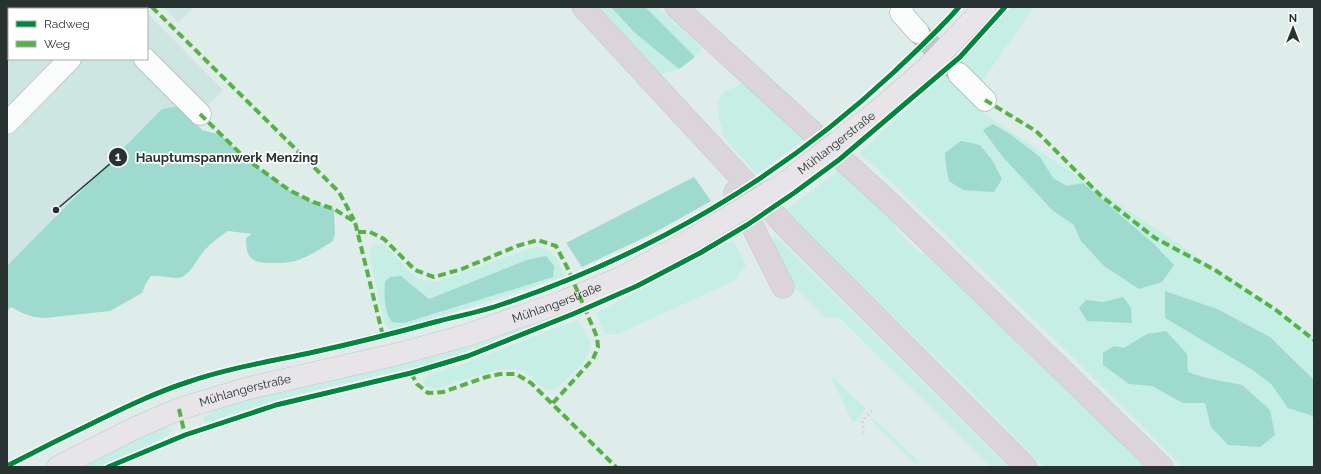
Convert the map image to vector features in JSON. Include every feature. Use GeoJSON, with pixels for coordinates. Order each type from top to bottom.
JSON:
{"type":"FeatureCollection","features":[{"type":"Feature","properties":{"kind":"highway"},"geometry":{"type":"LineString","coordinates":[[583,7],[792,233],[1026,467]]}},
{"type":"Feature","properties":{"kind":"highway"},"geometry":{"type":"LineString","coordinates":[[676,7],[892,205],[1162,467]]}},
{"type":"Feature","properties":{"kind":"highway"},"geometry":{"type":"LineString","coordinates":[[713,148],[783,287]]}},
{"type":"Feature","properties":{"kind":"main road","name":"Mühlangerstraße"},"geometry":{"type":"LineString","coordinates":[[58,467],[135,428],[179,409],[249,388],[398,354],[464,336],[562,302],[621,278],[693,239],[785,183],[875,113],[927,68],[986,7]]}},
{"type":"Feature","properties":{"kind":"lane"},"geometry":{"type":"LineString","coordinates":[[902,7],[901,13],[918,32]]}},
{"type":"Feature","properties":{"kind":"lane"},"geometry":{"type":"LineString","coordinates":[[7,123],[69,60]]}},
{"type":"Feature","properties":{"kind":"lane"},"geometry":{"type":"LineString","coordinates":[[146,60],[200,114]]}},
{"type":"Feature","properties":{"kind":"lane"},"geometry":{"type":"LineString","coordinates":[[959,74],[985,100]]}},
{"type":"Feature","properties":{"kind":"path"},"geometry":{"type":"LineString","coordinates":[[864,433],[862,421],[872,411]]}},
{"type":"Feature","properties":{"kind":"shaded area"},"geometry":{"type":"Polygon","coordinates":[[[7,7],[141,7],[142,8],[8,8],[8,60],[148,60],[148,14],[223,90],[7,311],[7,7]]]}},
{"type":"Feature","properties":{"kind":"shaded area"},"geometry":{"type":"Polygon","coordinates":[[[163,7],[194,7],[178,22],[163,7]]]}},
{"type":"Feature","properties":{"kind":"shaded area"},"geometry":{"type":"Polygon","coordinates":[[[598,7],[657,7],[702,48],[693,59],[684,66],[660,75],[598,7]]]}},
{"type":"Feature","properties":{"kind":"shaded area"},"geometry":{"type":"Polygon","coordinates":[[[1010,7],[1034,7],[969,100],[989,117],[1305,329],[1314,337],[1314,467],[1183,467],[1060,345],[884,175],[859,153],[964,57],[1010,7]]]}},
{"type":"Feature","properties":{"kind":"shaded area"},"geometry":{"type":"Polygon","coordinates":[[[743,83],[805,139],[757,174],[725,139],[717,103],[724,92],[743,83]]]}},
{"type":"Feature","properties":{"kind":"shaded area"},"geometry":{"type":"Polygon","coordinates":[[[841,169],[897,222],[895,229],[921,254],[927,252],[1147,467],[1044,467],[962,383],[784,211],[841,169]]]}},
{"type":"Feature","properties":{"kind":"shaded area"},"geometry":{"type":"Polygon","coordinates":[[[775,236],[1008,467],[991,467],[840,318],[825,317],[791,283],[770,241],[775,236]]]}},
{"type":"Feature","properties":{"kind":"shaded area"},"geometry":{"type":"Polygon","coordinates":[[[733,240],[746,265],[734,281],[618,334],[605,334],[596,313],[733,240]]]}},
{"type":"Feature","properties":{"kind":"shaded area"},"geometry":{"type":"Polygon","coordinates":[[[381,244],[412,273],[427,281],[436,282],[534,247],[540,247],[550,252],[557,260],[565,276],[452,313],[394,330],[388,328],[384,323],[370,258],[370,250],[374,245],[381,244]]]}},
{"type":"Feature","properties":{"kind":"shaded area"},"geometry":{"type":"Polygon","coordinates":[[[570,309],[571,311],[514,336],[455,357],[325,388],[205,423],[203,419],[213,409],[570,309]]]}},
{"type":"Feature","properties":{"kind":"shaded area"},"geometry":{"type":"Polygon","coordinates":[[[577,320],[590,342],[588,355],[578,368],[554,390],[541,386],[523,371],[516,369],[494,371],[439,388],[425,387],[423,382],[426,377],[433,373],[458,366],[577,320]]]}},
{"type":"Feature","properties":{"kind":"shaded area"},"geometry":{"type":"Polygon","coordinates":[[[830,375],[866,409],[853,423],[830,375]]]}},
{"type":"Feature","properties":{"kind":"shaded area"},"geometry":{"type":"Polygon","coordinates":[[[873,418],[918,461],[915,463],[871,420],[873,418]]]}},
{"type":"Feature","properties":{"kind":"shaded area"},"geometry":{"type":"Polygon","coordinates":[[[164,426],[172,430],[164,438],[100,467],[75,467],[164,426]]]}},
{"type":"Feature","properties":{"kind":"green space"},"geometry":{"type":"Polygon","coordinates":[[[611,7],[645,7],[695,57],[679,69],[634,32],[611,7]]]}},
{"type":"Feature","properties":{"kind":"green space"},"geometry":{"type":"Polygon","coordinates":[[[180,106],[202,130],[221,135],[245,158],[289,190],[313,202],[334,209],[335,234],[333,241],[299,260],[284,263],[265,263],[255,261],[247,251],[246,238],[252,234],[228,231],[215,240],[201,254],[192,269],[186,275],[179,278],[151,276],[142,293],[110,311],[45,318],[34,317],[11,307],[7,311],[7,266],[162,109],[180,106]]]}},
{"type":"Feature","properties":{"kind":"green space"},"geometry":{"type":"Polygon","coordinates":[[[993,124],[1010,134],[1040,157],[1053,178],[1067,186],[1083,183],[1154,244],[1174,265],[1162,282],[1139,289],[1104,266],[1081,241],[1074,225],[1052,210],[1002,156],[983,130],[993,124]]]}},
{"type":"Feature","properties":{"kind":"green space"},"geometry":{"type":"Polygon","coordinates":[[[961,141],[980,145],[992,160],[1002,179],[994,192],[963,190],[949,181],[945,153],[961,141]]]}},
{"type":"Feature","properties":{"kind":"green space"},"geometry":{"type":"Polygon","coordinates":[[[694,177],[711,201],[652,234],[582,267],[566,243],[694,177]]]}},
{"type":"Feature","properties":{"kind":"green space"},"geometry":{"type":"Polygon","coordinates":[[[546,256],[554,266],[553,277],[404,323],[392,322],[387,313],[385,282],[390,277],[401,276],[429,299],[527,260],[546,256]]]}},
{"type":"Feature","properties":{"kind":"green space"},"geometry":{"type":"Polygon","coordinates":[[[1165,291],[1217,309],[1270,337],[1314,380],[1314,418],[1310,415],[1288,408],[1271,384],[1251,369],[1165,318],[1165,291]]]}},
{"type":"Feature","properties":{"kind":"green space"},"geometry":{"type":"Polygon","coordinates":[[[1123,297],[1131,308],[1132,323],[1087,321],[1079,308],[1086,300],[1103,302],[1123,297]]]}},
{"type":"Feature","properties":{"kind":"green space"},"geometry":{"type":"Polygon","coordinates":[[[1166,331],[1187,354],[1188,372],[1206,378],[1242,385],[1270,410],[1275,435],[1260,447],[1228,445],[1211,427],[1205,403],[1183,403],[1152,386],[1129,384],[1103,365],[1103,353],[1114,346],[1124,348],[1147,334],[1166,331]]]}},
{"type":"Feature","properties":{"kind":"tunnel"},"geometry":{"type":"LineString","coordinates":[[918,32],[959,74]]}},
{"type":"Feature","properties":{"kind":"marked path"},"geometry":{"type":"LineString","coordinates":[[152,7],[339,192],[354,220]]}},
{"type":"Feature","properties":{"kind":"marked path"},"geometry":{"type":"LineString","coordinates":[[985,100],[1036,131],[1100,195],[1155,238],[1215,270],[1276,310],[1314,340]]}},
{"type":"Feature","properties":{"kind":"marked path"},"geometry":{"type":"LineString","coordinates":[[200,114],[245,158],[289,190],[313,202],[334,209],[355,222],[383,336]]}},
{"type":"Feature","properties":{"kind":"marked path"},"geometry":{"type":"LineString","coordinates":[[358,232],[370,232],[384,239],[415,270],[434,277],[462,269],[517,246],[538,240],[556,246],[568,269],[597,337],[598,347],[593,359],[552,404]]}},
{"type":"Feature","properties":{"kind":"marked path"},"geometry":{"type":"LineString","coordinates":[[411,373],[417,384],[428,393],[443,392],[486,377],[500,374],[516,374],[531,383],[616,467]]}},
{"type":"Feature","properties":{"kind":"marked path"},"geometry":{"type":"LineString","coordinates":[[179,409],[185,435]]}},
{"type":"Feature","properties":{"kind":"cycle path"},"geometry":{"type":"LineString","coordinates":[[7,466],[132,404],[188,382],[235,369],[345,345],[486,309],[558,284],[610,262],[661,237],[711,209],[759,179],[805,146],[850,111],[894,72],[959,7]]}},
{"type":"Feature","properties":{"kind":"cycle path"},"geometry":{"type":"LineString","coordinates":[[108,467],[185,435],[276,405],[411,373],[468,356],[573,314],[637,286],[700,253],[747,225],[840,159],[960,57],[1005,7]]}},
{"type":"Feature","properties":{"kind":"place","name":"Hauptumspannwerk Menzing"},"geometry":{"type":"Point","coordinates":[56,210]}}]}
